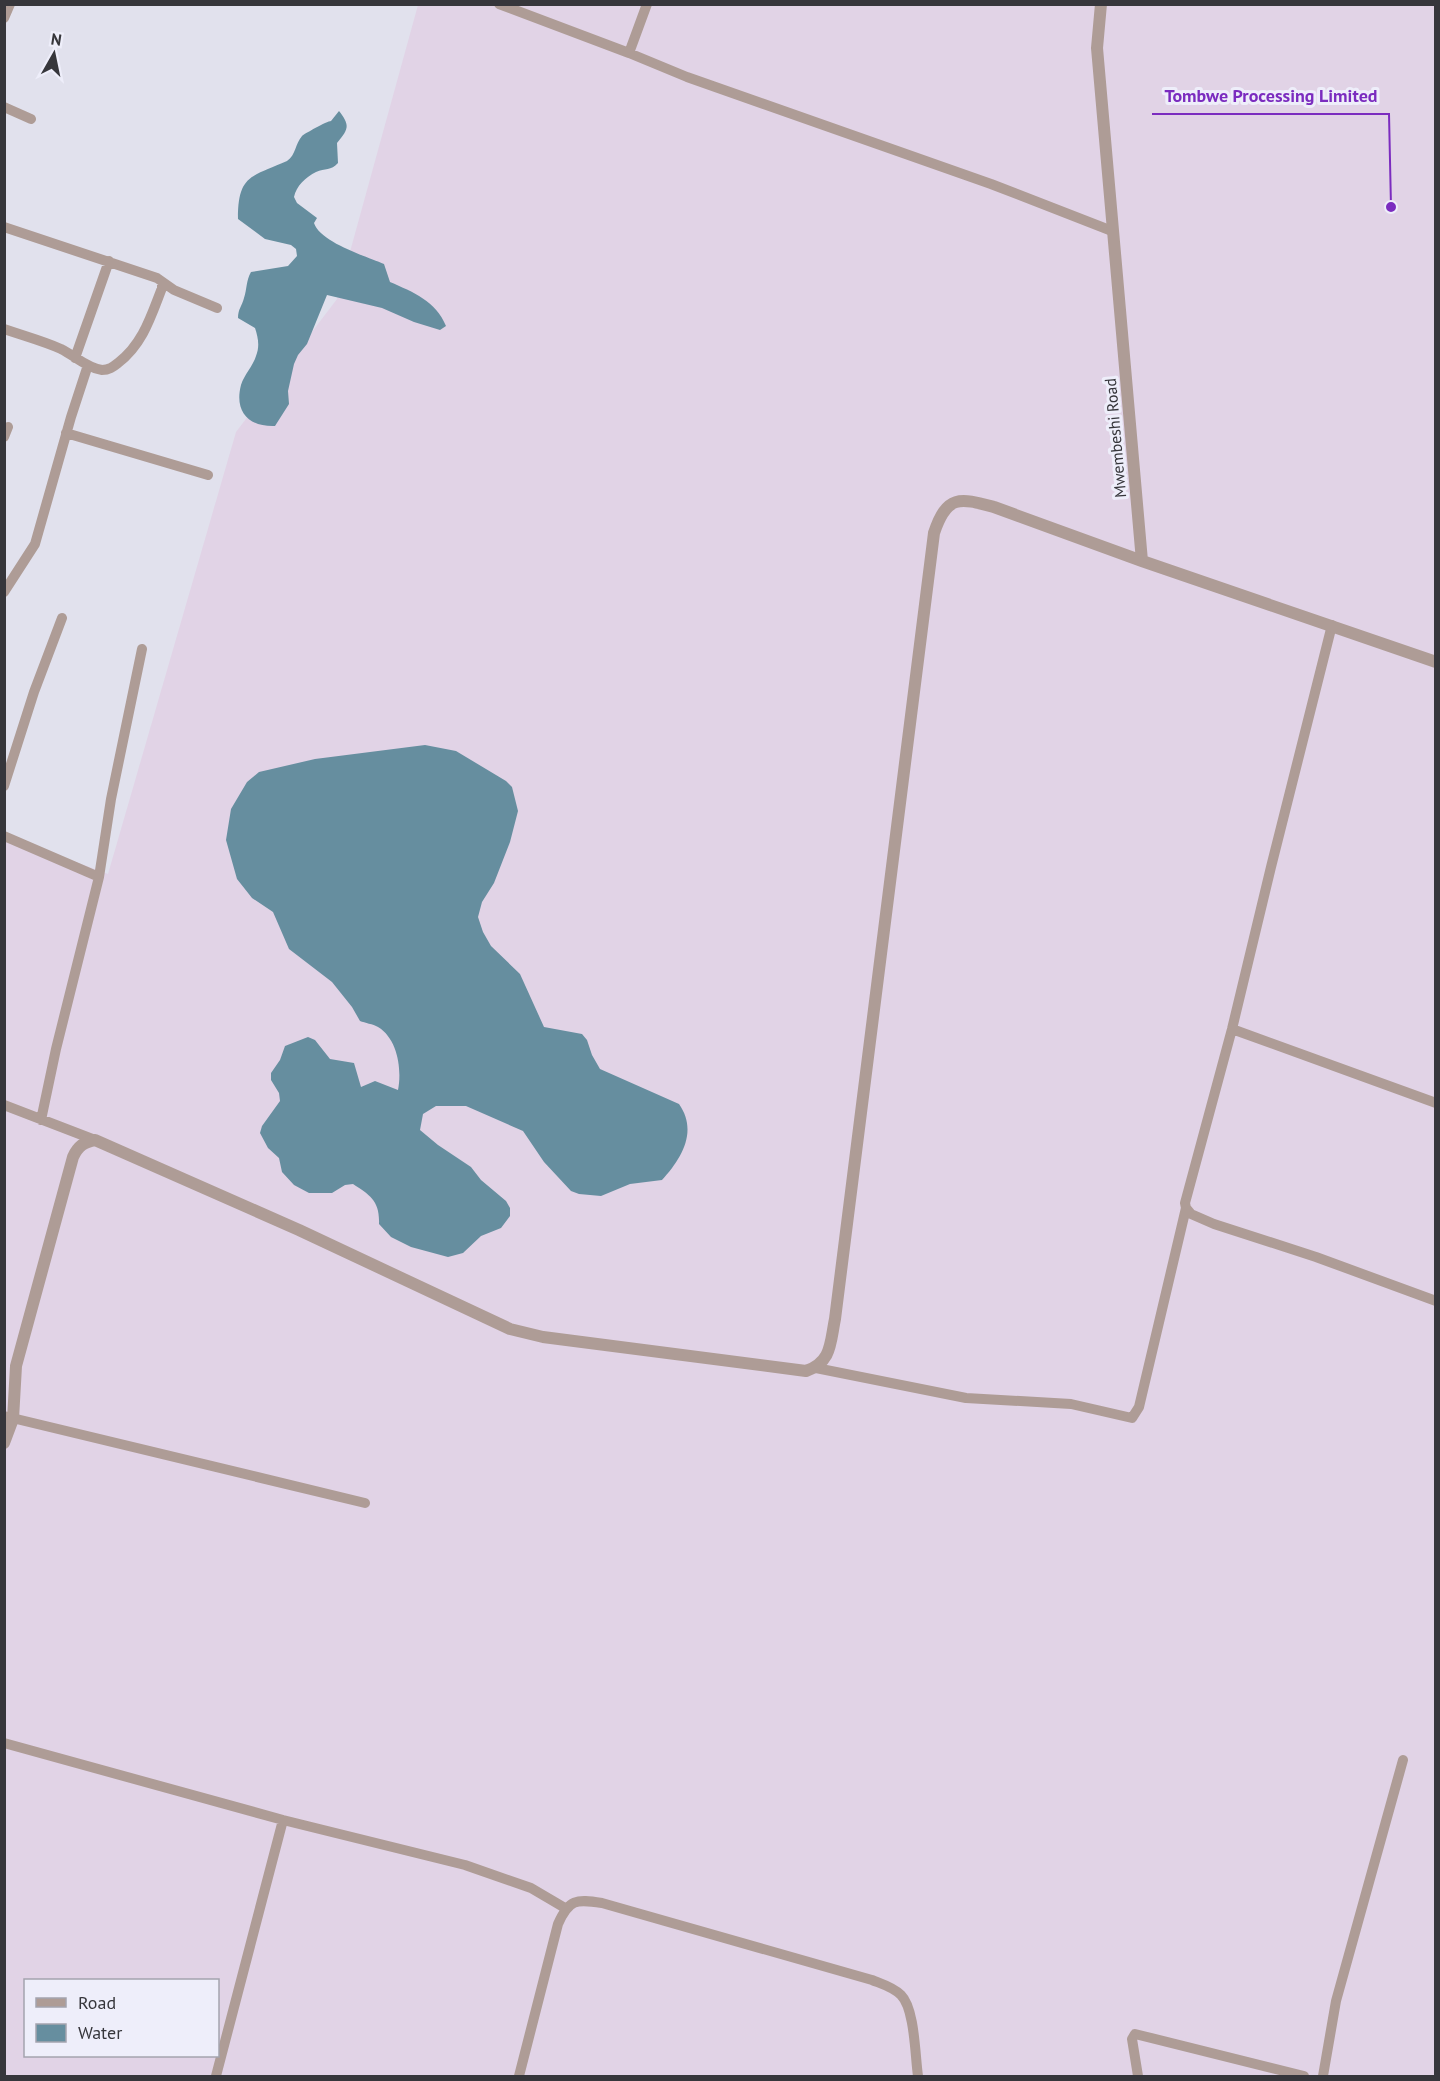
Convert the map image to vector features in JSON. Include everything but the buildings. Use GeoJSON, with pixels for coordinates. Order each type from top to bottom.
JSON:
{"type":"FeatureCollection","features":[{"type":"Feature","properties":{"kind":"street"},"geometry":{"type":"LineString","coordinates":[[4,18],[10,4]]}},
{"type":"Feature","properties":{"kind":"street"},"geometry":{"type":"LineString","coordinates":[[499,4],[687,76],[1002,188],[1112,231]]}},
{"type":"Feature","properties":{"kind":"street"},"geometry":{"type":"LineString","coordinates":[[629,52],[647,4]]}},
{"type":"Feature","properties":{"kind":"street","name":"Mwembeshi Road"},"geometry":{"type":"LineString","coordinates":[[1101,4],[1097,48],[1142,561]]}},
{"type":"Feature","properties":{"kind":"street"},"geometry":{"type":"LineString","coordinates":[[4,107],[31,119]]}},
{"type":"Feature","properties":{"kind":"street"},"geometry":{"type":"LineString","coordinates":[[4,227],[157,278],[174,290],[217,308]]}},
{"type":"Feature","properties":{"kind":"street"},"geometry":{"type":"LineString","coordinates":[[75,358],[109,261]]}},
{"type":"Feature","properties":{"kind":"street"},"geometry":{"type":"LineString","coordinates":[[4,329],[41,340],[88,366],[101,370],[110,369],[135,348],[147,326],[162,288],[162,282]]}},
{"type":"Feature","properties":{"kind":"street"},"geometry":{"type":"LineString","coordinates":[[4,592],[35,544],[66,433],[88,366]]}},
{"type":"Feature","properties":{"kind":"street"},"geometry":{"type":"LineString","coordinates":[[66,433],[208,475]]}},
{"type":"Feature","properties":{"kind":"street"},"geometry":{"type":"LineString","coordinates":[[816,1368],[827,1356],[835,1319],[934,533],[939,517],[945,508],[955,502],[969,500],[994,507],[1142,561],[1436,662]]}},
{"type":"Feature","properties":{"kind":"street"},"geometry":{"type":"LineString","coordinates":[[4,786],[34,692],[62,618]]}},
{"type":"Feature","properties":{"kind":"street"},"geometry":{"type":"LineString","coordinates":[[4,1105],[95,1140],[289,1226],[510,1329],[543,1337],[684,1356],[806,1371],[816,1368],[966,1398],[1071,1404],[1132,1418],[1139,1407],[1185,1203],[1232,1029],[1332,625]]}},
{"type":"Feature","properties":{"kind":"street"},"geometry":{"type":"LineString","coordinates":[[41,1120],[56,1049],[99,877],[111,799],[142,649]]}},
{"type":"Feature","properties":{"kind":"street"},"geometry":{"type":"LineString","coordinates":[[4,836],[99,877]]}},
{"type":"Feature","properties":{"kind":"street"},"geometry":{"type":"LineString","coordinates":[[1232,1029],[1436,1103]]}},
{"type":"Feature","properties":{"kind":"street"},"geometry":{"type":"LineString","coordinates":[[4,1443],[16,1366],[74,1156],[78,1148],[86,1142],[95,1140]]}},
{"type":"Feature","properties":{"kind":"street"},"geometry":{"type":"LineString","coordinates":[[1185,1208],[1191,1214],[1214,1224],[1316,1257],[1436,1301]]}},
{"type":"Feature","properties":{"kind":"street"},"geometry":{"type":"LineString","coordinates":[[9,1418],[365,1503]]}},
{"type":"Feature","properties":{"kind":"street"},"geometry":{"type":"LineString","coordinates":[[4,1743],[283,1820],[465,1865],[531,1888],[565,1908]]}},
{"type":"Feature","properties":{"kind":"street"},"geometry":{"type":"LineString","coordinates":[[1323,2076],[1336,2001],[1404,1760]]}},
{"type":"Feature","properties":{"kind":"street"},"geometry":{"type":"LineString","coordinates":[[216,2076],[283,1820]]}},
{"type":"Feature","properties":{"kind":"street"},"geometry":{"type":"LineString","coordinates":[[519,2076],[558,1924],[565,1908],[574,1902],[584,1900],[602,1903],[891,1987],[908,2003],[918,2076]]}},
{"type":"Feature","properties":{"kind":"street"},"geometry":{"type":"LineString","coordinates":[[1138,2076],[1132,2039],[1135,2034],[1304,2076]]}},
{"type":"Feature","properties":{"kind":"shaded area"},"geometry":{"type":"Polygon","coordinates":[[[418,5],[1435,5],[1435,2076],[5,2076],[4,835],[108,874],[236,432],[337,299],[418,5]]]}},
{"type":"Feature","properties":{"kind":"water"},"geometry":{"type":"Polygon","coordinates":[[[339,111],[347,127],[337,143],[338,163],[309,176],[299,186],[294,197],[297,203],[317,218],[314,223],[325,236],[344,248],[384,264],[390,282],[423,298],[442,317],[446,326],[440,330],[382,308],[327,295],[307,344],[294,364],[288,391],[289,404],[275,426],[266,426],[251,421],[242,410],[240,403],[242,381],[253,363],[258,338],[255,328],[238,318],[239,312],[251,272],[288,266],[297,256],[296,249],[291,245],[265,239],[238,219],[241,194],[249,180],[287,161],[302,136],[331,121],[339,111]]]}},
{"type":"Feature","properties":{"kind":"water"},"geometry":{"type":"Polygon","coordinates":[[[425,745],[456,751],[506,781],[512,787],[518,811],[510,842],[494,883],[482,902],[478,917],[491,946],[520,974],[544,1027],[582,1034],[600,1069],[679,1104],[685,1114],[687,1124],[685,1144],[681,1153],[662,1180],[630,1184],[601,1196],[571,1191],[544,1162],[523,1131],[466,1106],[436,1106],[423,1114],[420,1130],[471,1167],[481,1180],[506,1201],[510,1208],[510,1216],[501,1228],[481,1236],[463,1253],[448,1257],[411,1247],[391,1237],[379,1224],[376,1204],[353,1184],[345,1185],[332,1193],[309,1193],[294,1185],[282,1172],[279,1158],[268,1148],[260,1133],[262,1126],[280,1101],[279,1093],[271,1080],[271,1073],[280,1060],[285,1046],[308,1037],[315,1040],[330,1059],[354,1063],[361,1087],[375,1081],[398,1090],[399,1064],[394,1047],[385,1032],[376,1026],[360,1021],[332,982],[289,949],[273,912],[252,898],[237,879],[226,840],[231,809],[247,782],[259,772],[315,759],[425,745]]]}},
{"type":"Feature","properties":{"kind":"place","name":"Tombwe Processing Limited"},"geometry":{"type":"Point","coordinates":[1391,207]}}]}
